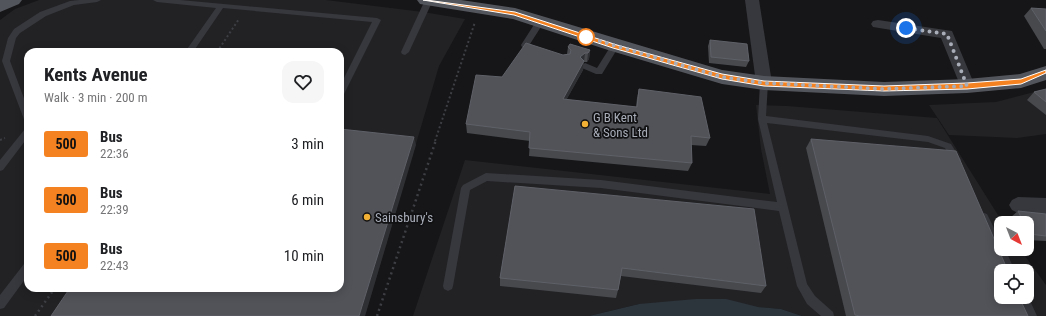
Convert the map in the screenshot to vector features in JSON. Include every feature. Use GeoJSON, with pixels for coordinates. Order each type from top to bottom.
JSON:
{"type":"FeatureCollection","features":[{"type":"Feature","properties":{"kind":"main road"},"geometry":{"type":"LineString","coordinates":[[426,0],[470,4],[515,14],[615,46],[722,77],[764,83],[884,89],[967,86],[1021,81],[1046,72]]}},
{"type":"Feature","properties":{"kind":"street"},"geometry":{"type":"LineString","coordinates":[[752,0],[764,83]]}},
{"type":"Feature","properties":{"kind":"street"},"geometry":{"type":"LineString","coordinates":[[878,24],[947,34],[967,86]]}},
{"type":"Feature","properties":{"kind":"street"},"geometry":{"type":"LineString","coordinates":[[1018,205],[1046,206]]}},
{"type":"Feature","properties":{"kind":"lane"},"geometry":{"type":"LineString","coordinates":[[24,109],[6,61],[12,38],[17,31],[43,14],[73,4],[98,0]]}},
{"type":"Feature","properties":{"kind":"lane"},"geometry":{"type":"LineString","coordinates":[[157,0],[377,20],[344,86]]}},
{"type":"Feature","properties":{"kind":"lane"},"geometry":{"type":"LineString","coordinates":[[405,52],[429,0]]}},
{"type":"Feature","properties":{"kind":"lane"},"geometry":{"type":"LineString","coordinates":[[192,48],[222,6]]}},
{"type":"Feature","properties":{"kind":"lane"},"geometry":{"type":"LineString","coordinates":[[540,22],[525,45],[545,52]]}},
{"type":"Feature","properties":{"kind":"lane"},"geometry":{"type":"LineString","coordinates":[[585,66],[599,72],[615,46]]}},
{"type":"Feature","properties":{"kind":"lane"},"geometry":{"type":"LineString","coordinates":[[764,83],[762,119],[802,286],[811,300],[829,316]]}},
{"type":"Feature","properties":{"kind":"lane"},"geometry":{"type":"LineString","coordinates":[[762,119],[928,139],[948,146],[961,169]]}},
{"type":"Feature","properties":{"kind":"lane"},"geometry":{"type":"LineString","coordinates":[[0,167],[24,136]]}},
{"type":"Feature","properties":{"kind":"lane"},"geometry":{"type":"LineString","coordinates":[[448,286],[466,188],[486,177],[601,184],[783,207]]}},
{"type":"Feature","properties":{"kind":"lane"},"geometry":{"type":"LineString","coordinates":[[980,209],[1007,264]]}},
{"type":"Feature","properties":{"kind":"lane"},"geometry":{"type":"LineString","coordinates":[[0,304],[24,272]]}},
{"type":"Feature","properties":{"kind":"lane"},"geometry":{"type":"LineString","coordinates":[[1026,304],[1032,316]]}},
{"type":"Feature","properties":{"kind":"path"},"geometry":{"type":"LineString","coordinates":[[378,316],[470,4]]}},
{"type":"Feature","properties":{"kind":"path"},"geometry":{"type":"LineString","coordinates":[[220,48],[246,8]]}},
{"type":"Feature","properties":{"kind":"path"},"geometry":{"type":"LineString","coordinates":[[35,316],[52,292]]}},
{"type":"Feature","properties":{"kind":"shaded area"},"geometry":{"type":"Polygon","coordinates":[[[39,0],[326,0],[423,12],[465,19],[439,66],[365,316],[0,316],[0,20],[15,9],[39,0]]]}},
{"type":"Feature","properties":{"kind":"shaded area"},"geometry":{"type":"Polygon","coordinates":[[[1046,89],[1046,134],[1017,138],[949,135],[929,105],[996,102],[1046,89]]]}},
{"type":"Feature","properties":{"kind":"shaded area"},"geometry":{"type":"Polygon","coordinates":[[[756,105],[787,106],[937,118],[999,216],[994,216],[994,256],[1025,256],[1031,264],[994,264],[994,304],[1034,304],[1034,268],[1046,285],[1046,316],[802,316],[781,309],[758,307],[639,304],[589,316],[413,316],[465,160],[770,194],[761,149],[756,105]]]}},
{"type":"Feature","properties":{"kind":"shaded area"},"geometry":{"type":"Polygon","coordinates":[[[696,299],[726,299],[758,307],[781,309],[802,316],[589,316],[639,304],[696,299]]]}},
{"type":"Feature","properties":{"kind":"building"},"geometry":{"type":"Polygon","coordinates":[[[1031,8],[1046,9],[1046,31],[1031,8]]]}},
{"type":"Feature","properties":{"kind":"building"},"geometry":{"type":"Polygon","coordinates":[[[710,40],[747,44],[749,61],[711,57],[710,40]]]}},
{"type":"Feature","properties":{"kind":"building","name":"G B Kent & Sons Ltd"},"geometry":{"type":"Polygon","coordinates":[[[526,43],[563,55],[570,54],[571,50],[568,47],[570,44],[590,50],[588,53],[585,53],[580,57],[584,61],[563,99],[637,107],[639,89],[701,97],[710,138],[691,136],[692,163],[529,148],[530,132],[466,124],[476,75],[502,77],[526,43]]]}},
{"type":"Feature","properties":{"kind":"building"},"geometry":{"type":"Polygon","coordinates":[[[1046,89],[1046,102],[1034,92],[1046,89]]]}},
{"type":"Feature","properties":{"kind":"building","name":"Sainsbury's"},"geometry":{"type":"Polygon","coordinates":[[[344,129],[414,137],[359,316],[51,316],[67,292],[344,292],[344,129]]]}},
{"type":"Feature","properties":{"kind":"building"},"geometry":{"type":"Polygon","coordinates":[[[811,139],[956,151],[994,239],[994,256],[1002,256],[1005,264],[994,264],[994,304],[1022,304],[1028,316],[855,315],[811,139]]]}},
{"type":"Feature","properties":{"kind":"building"},"geometry":{"type":"Polygon","coordinates":[[[515,186],[754,209],[766,286],[622,268],[618,290],[500,278],[515,186]]]}},
{"type":"Feature","properties":{"kind":"building"},"geometry":{"type":"Polygon","coordinates":[[[1018,211],[1046,214],[1046,236],[1034,235],[1034,216],[1020,216],[1018,211]]]}},
{"type":"Feature","properties":{"kind":"bus line","name":"500"},"geometry":{"type":"LineString","coordinates":[[426,0],[515,14],[615,46],[722,77],[764,83],[884,89],[967,86],[1021,81],[1046,73]]}},
{"type":"Feature","properties":{"kind":"place","name":"G B Kent & Sons Ltd"},"geometry":{"type":"Point","coordinates":[585,124]}},
{"type":"Feature","properties":{"kind":"place","name":"Sainsbury's"},"geometry":{"type":"Point","coordinates":[367,217]}},
{"type":"Feature","properties":{"kind":"route"},"geometry":{"type":"LineString","coordinates":[[586,37],[585,36],[722,77],[764,83],[884,89],[967,86],[947,34],[906,28]]}}]}
